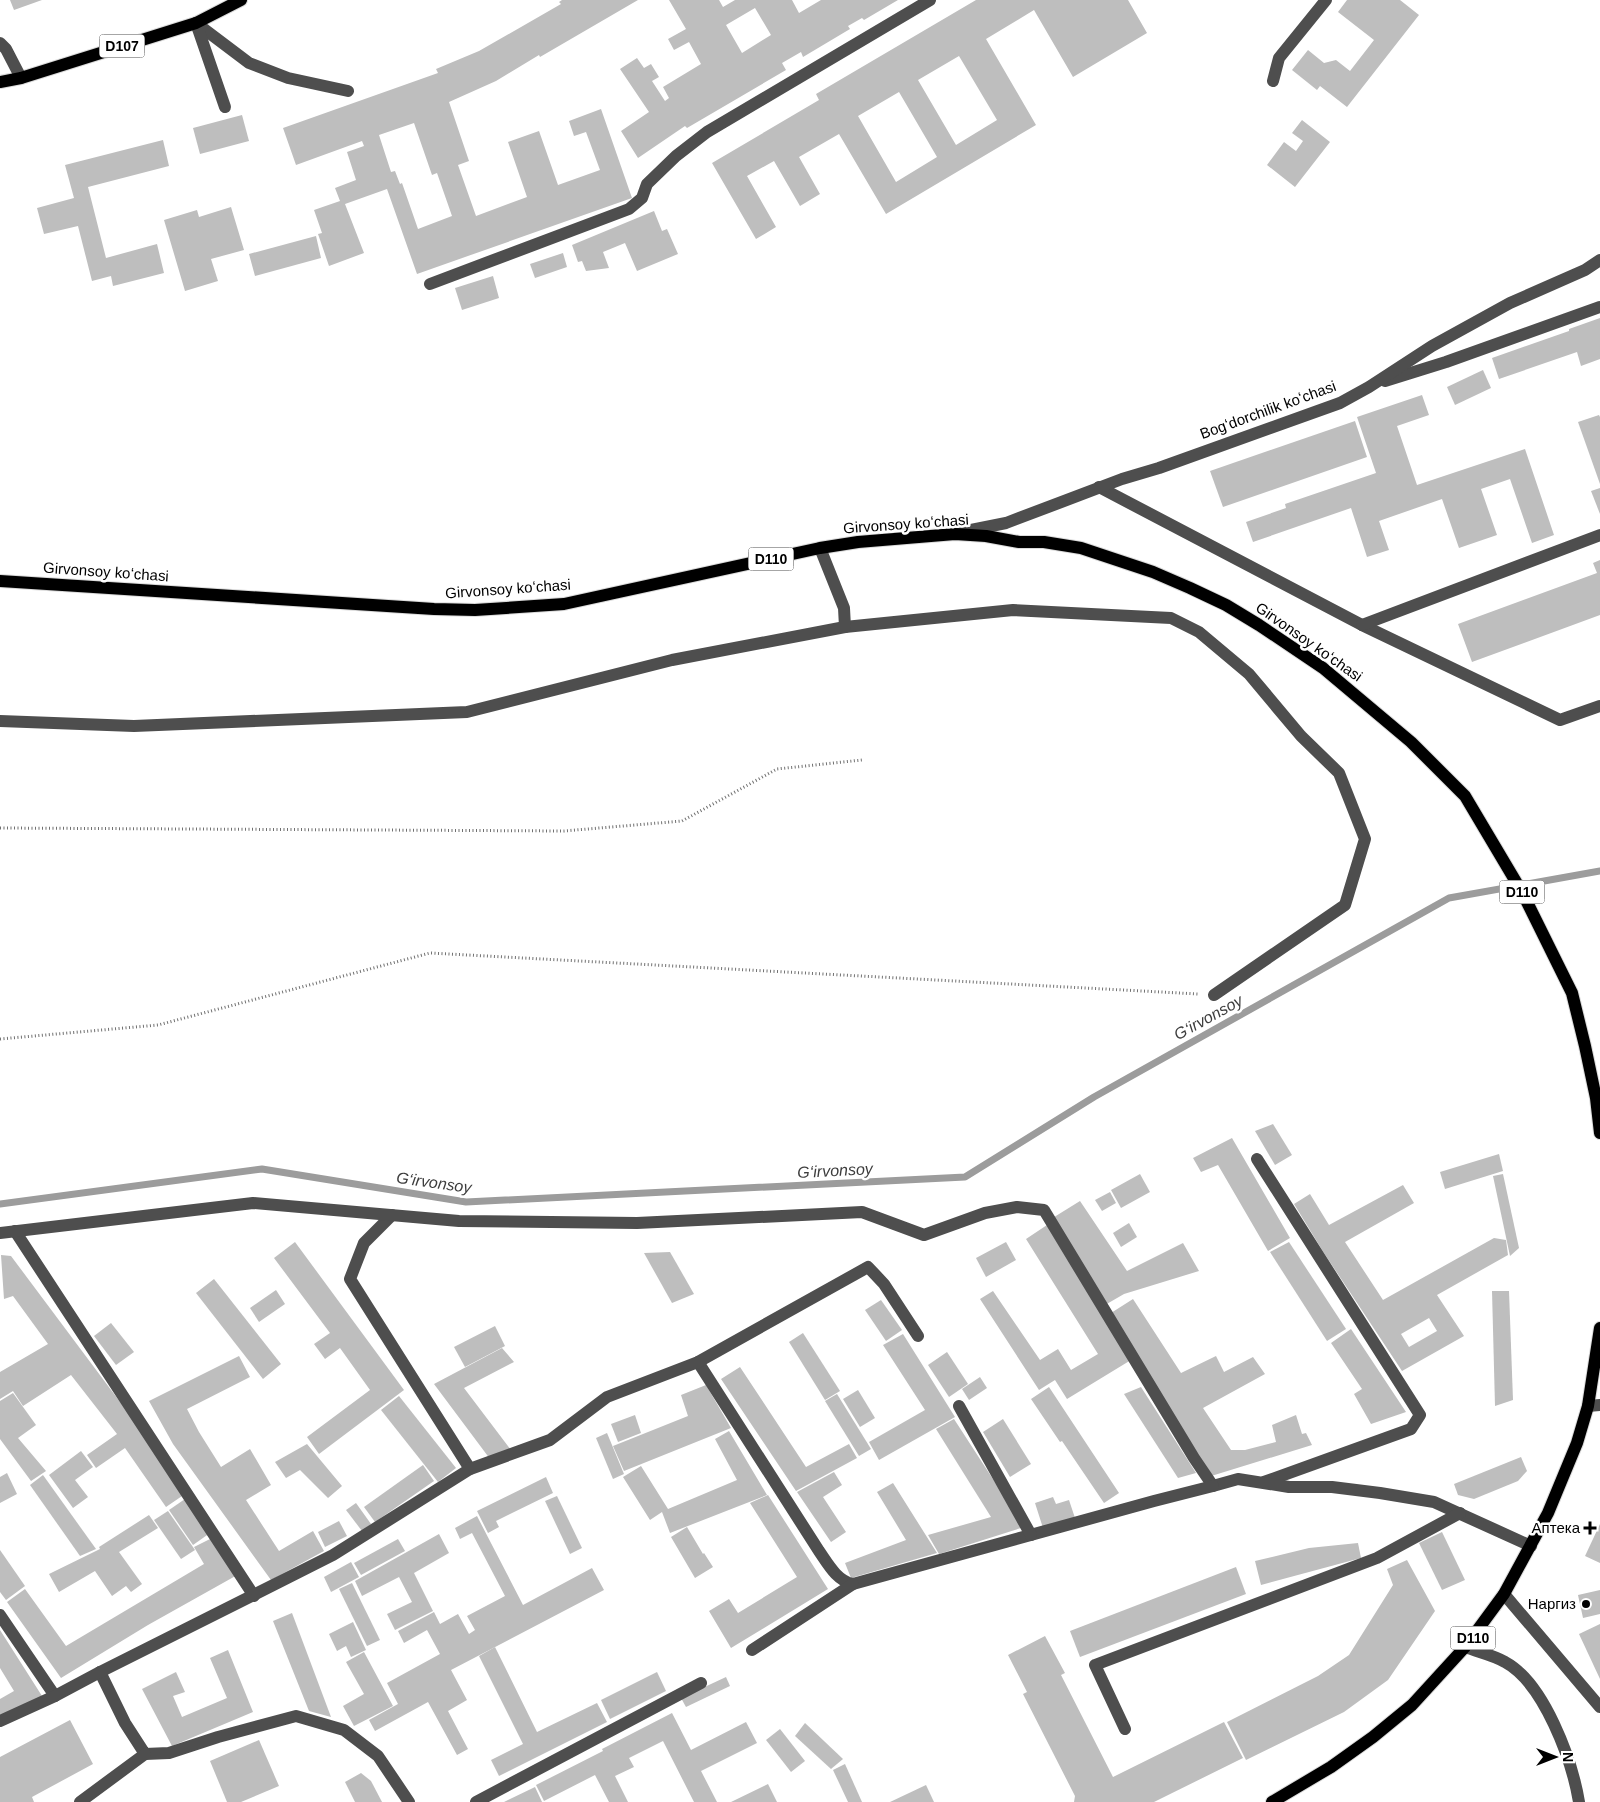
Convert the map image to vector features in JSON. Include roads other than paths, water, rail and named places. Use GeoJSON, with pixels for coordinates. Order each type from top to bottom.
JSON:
{"type":"FeatureCollection","features":[{"type":"Feature","properties":{"kind":"main road","name":"D107"},"geometry":{"type":"LineString","coordinates":[[0,82],[21,78],[196,23],[241,0]]}},
{"type":"Feature","properties":{"kind":"main road","name":"Girvonsoy koʻchasi"},"geometry":{"type":"LineString","coordinates":[[0,581],[434,609],[475,610],[564,604],[820,548],[858,542],[955,534],[986,536],[1019,542],[1044,542],[1080,548],[1153,572],[1226,605],[1291,646],[1353,692],[1410,742],[1465,796],[1522,892],[1572,993],[1596,1098],[1600,1132]]}},
{"type":"Feature","properties":{"kind":"main road","name":"D110"},"geometry":{"type":"LineString","coordinates":[[1272,1802],[1331,1767],[1373,1737],[1412,1705],[1465,1647],[1504,1594],[1531,1546],[1563,1479],[1594,1405],[1600,1328]]}},
{"type":"Feature","properties":{"kind":"street"},"geometry":{"type":"LineString","coordinates":[[430,284],[629,209],[642,198],[648,184],[676,156],[707,132],[930,0]]}},
{"type":"Feature","properties":{"kind":"street"},"geometry":{"type":"LineString","coordinates":[[1273,81],[1279,58],[1326,0]]}},
{"type":"Feature","properties":{"kind":"street"},"geometry":{"type":"LineString","coordinates":[[196,23],[249,63],[288,78],[348,91]]}},
{"type":"Feature","properties":{"kind":"street"},"geometry":{"type":"LineString","coordinates":[[196,23],[225,108]]}},
{"type":"Feature","properties":{"kind":"street"},"geometry":{"type":"LineString","coordinates":[[0,43],[6,49],[21,78]]}},
{"type":"Feature","properties":{"kind":"street","name":"Bogʻdorchilik koʻchasi"},"geometry":{"type":"LineString","coordinates":[[955,534],[1006,523],[1340,402],[1432,346],[1510,303],[1585,270],[1600,260]]}},
{"type":"Feature","properties":{"kind":"street"},"geometry":{"type":"LineString","coordinates":[[1369,386],[1446,362],[1600,306]]}},
{"type":"Feature","properties":{"kind":"street"},"geometry":{"type":"LineString","coordinates":[[1099,488],[1362,625],[1560,720],[1600,706]]}},
{"type":"Feature","properties":{"kind":"street"},"geometry":{"type":"LineString","coordinates":[[1362,625],[1600,535]]}},
{"type":"Feature","properties":{"kind":"street"},"geometry":{"type":"LineString","coordinates":[[820,548],[844,608],[845,627]]}},
{"type":"Feature","properties":{"kind":"street"},"geometry":{"type":"LineString","coordinates":[[0,721],[134,726],[467,712],[672,660],[845,627],[1013,610],[1171,618],[1199,632],[1249,674],[1301,736],[1339,772],[1365,839],[1345,905],[1214,995]]}},
{"type":"Feature","properties":{"kind":"street"},"geometry":{"type":"LineString","coordinates":[[1257,1159],[1420,1415],[1411,1429],[1262,1483]]}},
{"type":"Feature","properties":{"kind":"street"},"geometry":{"type":"LineString","coordinates":[[0,1233],[252,1203],[459,1221],[637,1224],[862,1212],[924,1235],[985,1213],[1017,1207],[1044,1210],[1194,1458],[1214,1486]]}},
{"type":"Feature","properties":{"kind":"street"},"geometry":{"type":"LineString","coordinates":[[392,1215],[364,1243],[350,1279],[470,1468]]}},
{"type":"Feature","properties":{"kind":"street"},"geometry":{"type":"LineString","coordinates":[[15,1231],[254,1596]]}},
{"type":"Feature","properties":{"kind":"street"},"geometry":{"type":"LineString","coordinates":[[0,1721],[55,1696],[333,1555],[470,1468],[550,1440],[607,1397],[698,1362],[868,1267],[884,1284],[918,1336]]}},
{"type":"Feature","properties":{"kind":"street"},"geometry":{"type":"LineString","coordinates":[[698,1362],[819,1552],[838,1577],[846,1583],[853,1584]]}},
{"type":"Feature","properties":{"kind":"street"},"geometry":{"type":"LineString","coordinates":[[959,1406],[1032,1535]]}},
{"type":"Feature","properties":{"kind":"street"},"geometry":{"type":"LineString","coordinates":[[752,1650],[853,1584],[1238,1479],[1289,1487],[1332,1487],[1434,1502],[1531,1546]]}},
{"type":"Feature","properties":{"kind":"street"},"geometry":{"type":"LineString","coordinates":[[1126,1729],[1095,1665],[1377,1558],[1460,1514]]}},
{"type":"Feature","properties":{"kind":"street"},"geometry":{"type":"LineString","coordinates":[[1504,1594],[1600,1707]]}},
{"type":"Feature","properties":{"kind":"street"},"geometry":{"type":"LineString","coordinates":[[0,1615],[55,1696]]}},
{"type":"Feature","properties":{"kind":"street"},"geometry":{"type":"LineString","coordinates":[[1465,1647],[1506,1662],[1531,1683],[1555,1726],[1576,1783],[1580,1802]]}},
{"type":"Feature","properties":{"kind":"street"},"geometry":{"type":"LineString","coordinates":[[100,1672],[125,1723],[145,1754]]}},
{"type":"Feature","properties":{"kind":"street"},"geometry":{"type":"LineString","coordinates":[[476,1802],[701,1683]]}},
{"type":"Feature","properties":{"kind":"street"},"geometry":{"type":"LineString","coordinates":[[80,1802],[145,1754],[169,1753],[218,1737],[296,1716],[344,1730],[378,1756],[409,1802]]}},
{"type":"Feature","properties":{"kind":"waterway","name":"G‘irvonsoy"},"geometry":{"type":"LineString","coordinates":[[0,1204],[262,1169],[466,1202],[965,1177],[1094,1097],[1449,898],[1600,871]]}},
{"type":"Feature","properties":{"kind":"place","name":"Аптека"},"geometry":{"type":"Point","coordinates":[1590,1528]}},
{"type":"Feature","properties":{"kind":"place","name":"Наргиз"},"geometry":{"type":"Point","coordinates":[1586,1604]}}]}
